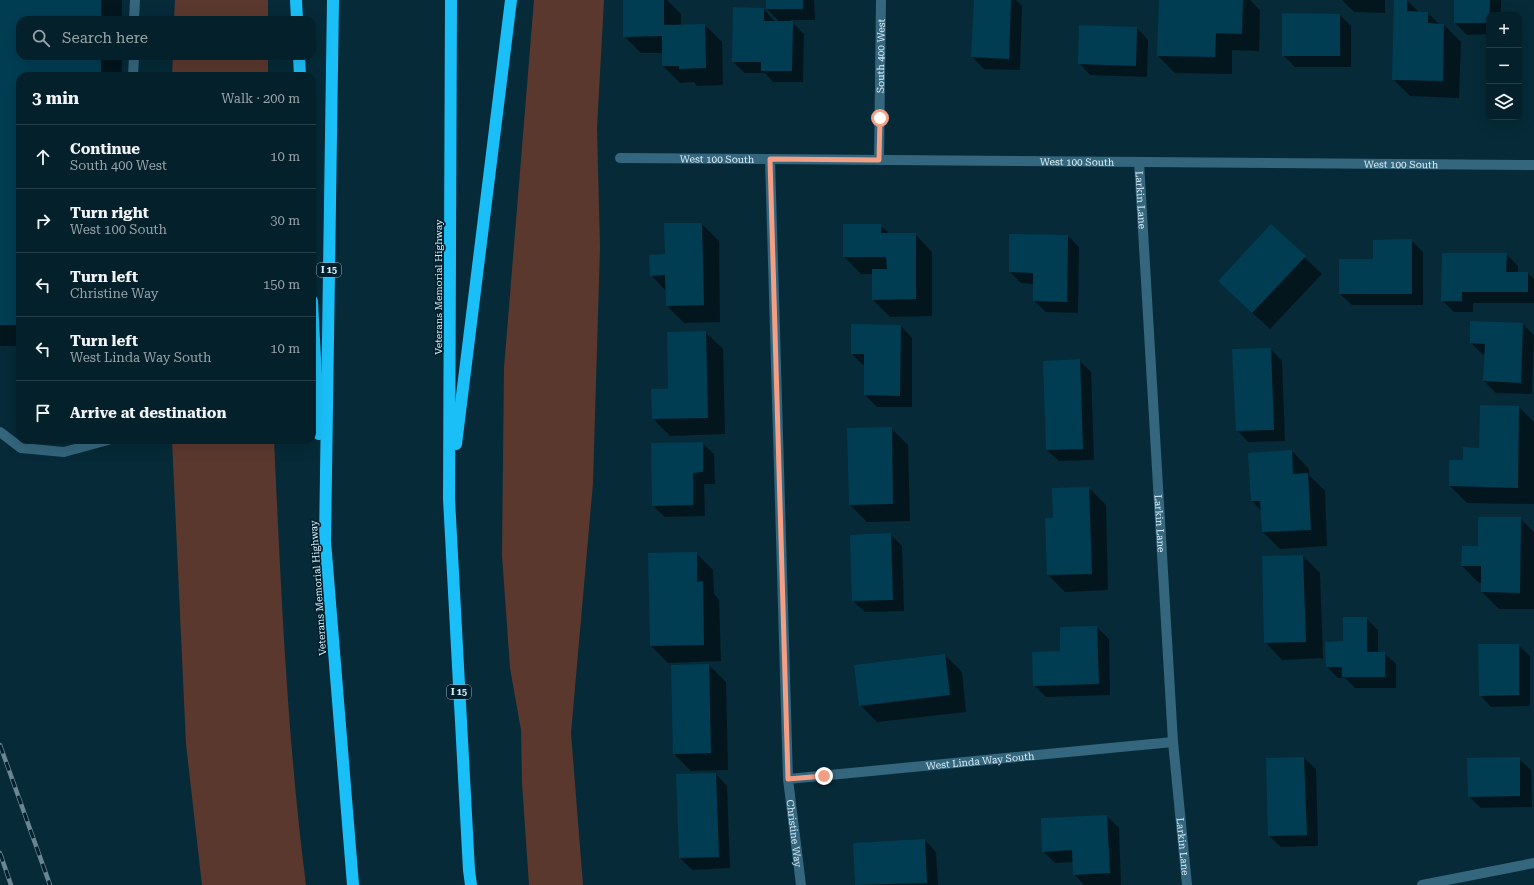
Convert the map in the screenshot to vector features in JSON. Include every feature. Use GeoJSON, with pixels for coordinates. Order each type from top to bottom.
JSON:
{"type":"FeatureCollection","features":[{"type":"Feature","properties":{"kind":"highway"},"geometry":{"type":"LineString","coordinates":[[296,0],[297,16]]}},
{"type":"Feature","properties":{"kind":"highway","name":"Veterans Memorial Highway"},"geometry":{"type":"LineString","coordinates":[[333,0],[325,541],[352,885]]}},
{"type":"Feature","properties":{"kind":"highway","name":"Veterans Memorial Highway"},"geometry":{"type":"LineString","coordinates":[[451,0],[449,499],[468,870],[471,885]]}},
{"type":"Feature","properties":{"kind":"highway"},"geometry":{"type":"LineString","coordinates":[[449,499],[511,0]]}},
{"type":"Feature","properties":{"kind":"highway"},"geometry":{"type":"LineString","coordinates":[[299,60],[300,72]]}},
{"type":"Feature","properties":{"kind":"highway"},"geometry":{"type":"LineString","coordinates":[[316,375],[325,541]]}},
{"type":"Feature","properties":{"kind":"street"},"geometry":{"type":"LineString","coordinates":[[134,0],[134,16]]}},
{"type":"Feature","properties":{"kind":"street","name":"South 400 West"},"geometry":{"type":"LineString","coordinates":[[879,160],[881,0]]}},
{"type":"Feature","properties":{"kind":"street"},"geometry":{"type":"LineString","coordinates":[[134,60],[134,72]]}},
{"type":"Feature","properties":{"kind":"street","name":"West 100 South"},"geometry":{"type":"LineString","coordinates":[[620,158],[1534,166]]}},
{"type":"Feature","properties":{"kind":"street","name":"Christine Way"},"geometry":{"type":"LineString","coordinates":[[770,159],[788,779],[801,885]]}},
{"type":"Feature","properties":{"kind":"street","name":"Larkin Lane"},"geometry":{"type":"LineString","coordinates":[[1140,162],[1173,742],[1187,885]]}},
{"type":"Feature","properties":{"kind":"street"},"geometry":{"type":"LineString","coordinates":[[0,432],[16,444]]}},
{"type":"Feature","properties":{"kind":"street"},"geometry":{"type":"LineString","coordinates":[[16,444],[22,448],[64,452],[93,444]]}},
{"type":"Feature","properties":{"kind":"street","name":"West Linda Way South"},"geometry":{"type":"LineString","coordinates":[[788,779],[1173,742]]}},
{"type":"Feature","properties":{"kind":"street"},"geometry":{"type":"LineString","coordinates":[[1422,885],[1534,863]]}},
{"type":"Feature","properties":{"kind":"shaded area"},"geometry":{"type":"Polygon","coordinates":[[[175,0],[268,0],[268,16],[174,16],[175,0]]]}},
{"type":"Feature","properties":{"kind":"shaded area"},"geometry":{"type":"Polygon","coordinates":[[[534,0],[604,0],[597,128],[600,247],[593,483],[571,733],[583,885],[529,885],[522,783],[521,730],[510,668],[502,555],[504,368],[534,0]]]}},
{"type":"Feature","properties":{"kind":"shaded area"},"geometry":{"type":"Polygon","coordinates":[[[173,60],[268,60],[268,72],[172,72],[173,60]]]}},
{"type":"Feature","properties":{"kind":"shaded area"},"geometry":{"type":"Polygon","coordinates":[[[172,444],[274,444],[289,718],[299,829],[306,885],[202,885],[186,744],[172,444]]]}},
{"type":"Feature","properties":{"kind":"building"},"geometry":{"type":"Polygon","coordinates":[[[0,0],[101,0],[101,16],[16,16],[16,60],[101,60],[101,72],[16,72],[16,325],[0,325],[0,0]]]}},
{"type":"Feature","properties":{"kind":"building"},"geometry":{"type":"Polygon","coordinates":[[[623,0],[664,0],[664,25],[705,24],[706,68],[679,69],[679,66],[662,66],[662,36],[623,37],[623,0]]]}},
{"type":"Feature","properties":{"kind":"building"},"geometry":{"type":"Polygon","coordinates":[[[766,0],[803,0],[803,9],[766,9],[766,0]]]}},
{"type":"Feature","properties":{"kind":"building"},"geometry":{"type":"Polygon","coordinates":[[[974,0],[1011,0],[1009,59],[971,57],[974,0]]]}},
{"type":"Feature","properties":{"kind":"building"},"geometry":{"type":"Polygon","coordinates":[[[1159,0],[1243,0],[1242,34],[1216,33],[1215,57],[1157,56],[1159,0]]]}},
{"type":"Feature","properties":{"kind":"building"},"geometry":{"type":"Polygon","coordinates":[[[1394,0],[1407,0],[1407,11],[1428,12],[1428,23],[1444,24],[1443,81],[1392,80],[1394,0]]]}},
{"type":"Feature","properties":{"kind":"building"},"geometry":{"type":"Polygon","coordinates":[[[1454,0],[1490,0],[1489,12],[1486,12],[1486,23],[1454,23],[1454,0]]]}},
{"type":"Feature","properties":{"kind":"building"},"geometry":{"type":"Polygon","coordinates":[[[733,7],[764,8],[764,21],[793,21],[792,71],[761,71],[761,62],[732,62],[733,7]]]}},
{"type":"Feature","properties":{"kind":"building"},"geometry":{"type":"Polygon","coordinates":[[[1282,13],[1340,14],[1340,56],[1282,56],[1282,13]]]}},
{"type":"Feature","properties":{"kind":"building"},"geometry":{"type":"Polygon","coordinates":[[[1079,25],[1137,27],[1136,66],[1078,64],[1079,25]]]}},
{"type":"Feature","properties":{"kind":"building"},"geometry":{"type":"Polygon","coordinates":[[[664,223],[702,223],[704,305],[666,306],[665,275],[650,276],[649,255],[665,254],[664,223]]]}},
{"type":"Feature","properties":{"kind":"building"},"geometry":{"type":"Polygon","coordinates":[[[843,224],[881,224],[881,233],[916,233],[916,299],[872,300],[872,269],[887,269],[886,257],[843,257],[843,224]]]}},
{"type":"Feature","properties":{"kind":"building"},"geometry":{"type":"Polygon","coordinates":[[[1271,224],[1306,256],[1252,313],[1218,281],[1271,224]]]}},
{"type":"Feature","properties":{"kind":"building"},"geometry":{"type":"Polygon","coordinates":[[[1009,234],[1068,235],[1067,302],[1033,301],[1033,273],[1009,272],[1009,234]]]}},
{"type":"Feature","properties":{"kind":"building"},"geometry":{"type":"Polygon","coordinates":[[[1412,239],[1412,294],[1339,294],[1339,259],[1373,259],[1373,240],[1412,239]]]}},
{"type":"Feature","properties":{"kind":"building"},"geometry":{"type":"Polygon","coordinates":[[[1442,253],[1507,253],[1506,272],[1528,272],[1528,292],[1462,292],[1462,301],[1441,301],[1442,253]]]}},
{"type":"Feature","properties":{"kind":"building"},"geometry":{"type":"Polygon","coordinates":[[[1470,321],[1523,323],[1521,383],[1483,381],[1485,344],[1470,343],[1470,321]]]}},
{"type":"Feature","properties":{"kind":"building"},"geometry":{"type":"Polygon","coordinates":[[[851,324],[901,325],[900,396],[864,395],[864,354],[851,354],[851,324]]]}},
{"type":"Feature","properties":{"kind":"building"},"geometry":{"type":"Polygon","coordinates":[[[706,331],[708,418],[652,419],[651,389],[668,389],[667,332],[706,331]]]}},
{"type":"Feature","properties":{"kind":"building"},"geometry":{"type":"Polygon","coordinates":[[[1271,348],[1274,430],[1236,431],[1232,349],[1271,348]]]}},
{"type":"Feature","properties":{"kind":"building"},"geometry":{"type":"Polygon","coordinates":[[[1080,359],[1083,449],[1046,450],[1043,361],[1080,359]]]}},
{"type":"Feature","properties":{"kind":"building"},"geometry":{"type":"Polygon","coordinates":[[[1480,405],[1519,406],[1518,488],[1449,486],[1449,460],[1463,460],[1463,447],[1479,448],[1480,405]]]}},
{"type":"Feature","properties":{"kind":"building"},"geometry":{"type":"Polygon","coordinates":[[[892,427],[893,504],[849,505],[847,428],[892,427]]]}},
{"type":"Feature","properties":{"kind":"building"},"geometry":{"type":"Polygon","coordinates":[[[703,442],[703,472],[693,473],[693,505],[652,506],[651,443],[703,442]]]}},
{"type":"Feature","properties":{"kind":"building"},"geometry":{"type":"Polygon","coordinates":[[[1292,450],[1293,474],[1308,473],[1311,530],[1262,532],[1260,501],[1251,501],[1248,453],[1292,450]]]}},
{"type":"Feature","properties":{"kind":"building"},"geometry":{"type":"Polygon","coordinates":[[[1089,487],[1092,574],[1047,575],[1045,518],[1053,518],[1052,488],[1089,487]]]}},
{"type":"Feature","properties":{"kind":"building"},"geometry":{"type":"Polygon","coordinates":[[[1478,517],[1521,517],[1520,593],[1481,592],[1481,566],[1461,566],[1462,546],[1478,546],[1478,517]]]}},
{"type":"Feature","properties":{"kind":"building"},"geometry":{"type":"Polygon","coordinates":[[[891,533],[893,600],[852,601],[850,535],[891,533]]]}},
{"type":"Feature","properties":{"kind":"building"},"geometry":{"type":"Polygon","coordinates":[[[697,552],[697,582],[703,581],[704,645],[650,646],[648,553],[697,552]]]}},
{"type":"Feature","properties":{"kind":"building"},"geometry":{"type":"Polygon","coordinates":[[[1303,555],[1306,642],[1264,643],[1262,556],[1303,555]]]}},
{"type":"Feature","properties":{"kind":"building"},"geometry":{"type":"Polygon","coordinates":[[[1343,617],[1367,617],[1367,652],[1385,652],[1385,677],[1342,677],[1342,667],[1326,667],[1325,642],[1343,641],[1343,617]]]}},
{"type":"Feature","properties":{"kind":"building"},"geometry":{"type":"Polygon","coordinates":[[[1097,626],[1099,684],[1033,686],[1032,652],[1060,651],[1060,627],[1097,626]]]}},
{"type":"Feature","properties":{"kind":"building"},"geometry":{"type":"Polygon","coordinates":[[[1478,644],[1519,644],[1519,695],[1479,696],[1478,644]]]}},
{"type":"Feature","properties":{"kind":"building"},"geometry":{"type":"Polygon","coordinates":[[[945,654],[950,695],[859,706],[854,665],[945,654]]]}},
{"type":"Feature","properties":{"kind":"building"},"geometry":{"type":"Polygon","coordinates":[[[709,664],[711,753],[673,754],[671,665],[709,664]]]}},
{"type":"Feature","properties":{"kind":"building"},"geometry":{"type":"Polygon","coordinates":[[[1304,757],[1307,835],[1268,836],[1266,758],[1304,757]]]}},
{"type":"Feature","properties":{"kind":"building"},"geometry":{"type":"Polygon","coordinates":[[[1520,757],[1520,796],[1468,797],[1467,758],[1520,757]]]}},
{"type":"Feature","properties":{"kind":"building"},"geometry":{"type":"Polygon","coordinates":[[[716,773],[719,857],[679,858],[676,774],[716,773]]]}},
{"type":"Feature","properties":{"kind":"building"},"geometry":{"type":"Polygon","coordinates":[[[1107,815],[1110,873],[1073,875],[1072,850],[1042,852],[1041,818],[1107,815]]]}},
{"type":"Feature","properties":{"kind":"building"},"geometry":{"type":"Polygon","coordinates":[[[925,839],[927,883],[855,885],[853,843],[925,839]]]}},
{"type":"Feature","properties":{"kind":"railway"},"geometry":{"type":"LineString","coordinates":[[0,745],[50,885]]}},
{"type":"Feature","properties":{"kind":"railway"},"geometry":{"type":"LineString","coordinates":[[0,853],[11,885]]}},
{"type":"Feature","properties":{"kind":"route"},"geometry":{"type":"LineString","coordinates":[[824,776],[788,779],[770,159],[879,160],[880,118]]}}]}
